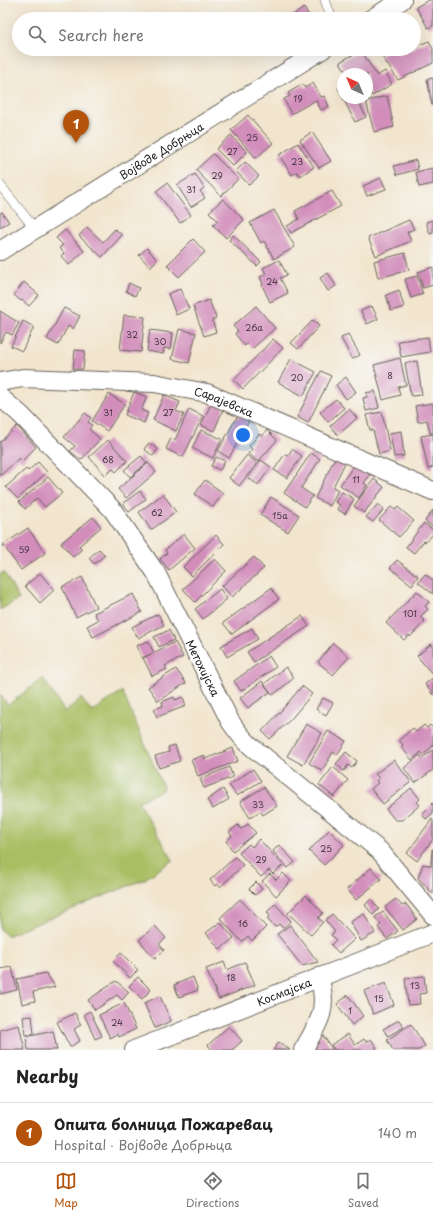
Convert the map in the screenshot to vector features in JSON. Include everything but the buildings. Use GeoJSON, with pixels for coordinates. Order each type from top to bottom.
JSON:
{"type":"FeatureCollection","features":[{"type":"Feature","properties":{"kind":"street"},"geometry":{"type":"LineString","coordinates":[[382,12],[402,0]]}},
{"type":"Feature","properties":{"kind":"street","name":"Војводе Добрњца"},"geometry":{"type":"LineString","coordinates":[[0,251],[312,56]]}},
{"type":"Feature","properties":{"kind":"street","name":"Сарајевска"},"geometry":{"type":"LineString","coordinates":[[0,382],[23,378],[154,383],[207,393],[433,491]]}},
{"type":"Feature","properties":{"kind":"street","name":"Метохијска"},"geometry":{"type":"LineString","coordinates":[[0,397],[20,414],[112,509],[156,573],[230,721],[237,732],[249,746],[380,851],[433,915]]}},
{"type":"Feature","properties":{"kind":"street","name":"Космајска"},"geometry":{"type":"LineString","coordinates":[[134,1050],[433,933]]}},
{"type":"Feature","properties":{"kind":"street"},"geometry":{"type":"LineString","coordinates":[[303,1050],[321,1017],[324,1004],[324,991],[320,977]]}},
{"type":"Feature","properties":{"kind":"lane"},"geometry":{"type":"LineString","coordinates":[[325,0],[329,12]]}},
{"type":"Feature","properties":{"kind":"lane"},"geometry":{"type":"LineString","coordinates":[[0,185],[35,229]]}},
{"type":"Feature","properties":{"kind":"green space"},"geometry":{"type":"Polygon","coordinates":[[[4,572],[19,599],[0,610],[0,574],[4,572]]]}},
{"type":"Feature","properties":{"kind":"green space"},"geometry":{"type":"Polygon","coordinates":[[[43,678],[65,712],[81,698],[92,712],[122,691],[164,789],[138,802],[173,860],[145,879],[7,936],[0,929],[0,694],[8,705],[43,678]]]}},
{"type":"Feature","properties":{"kind":"place","name":"Општа болница Пожаревац"},"geometry":{"type":"Point","coordinates":[76,143]}}]}
